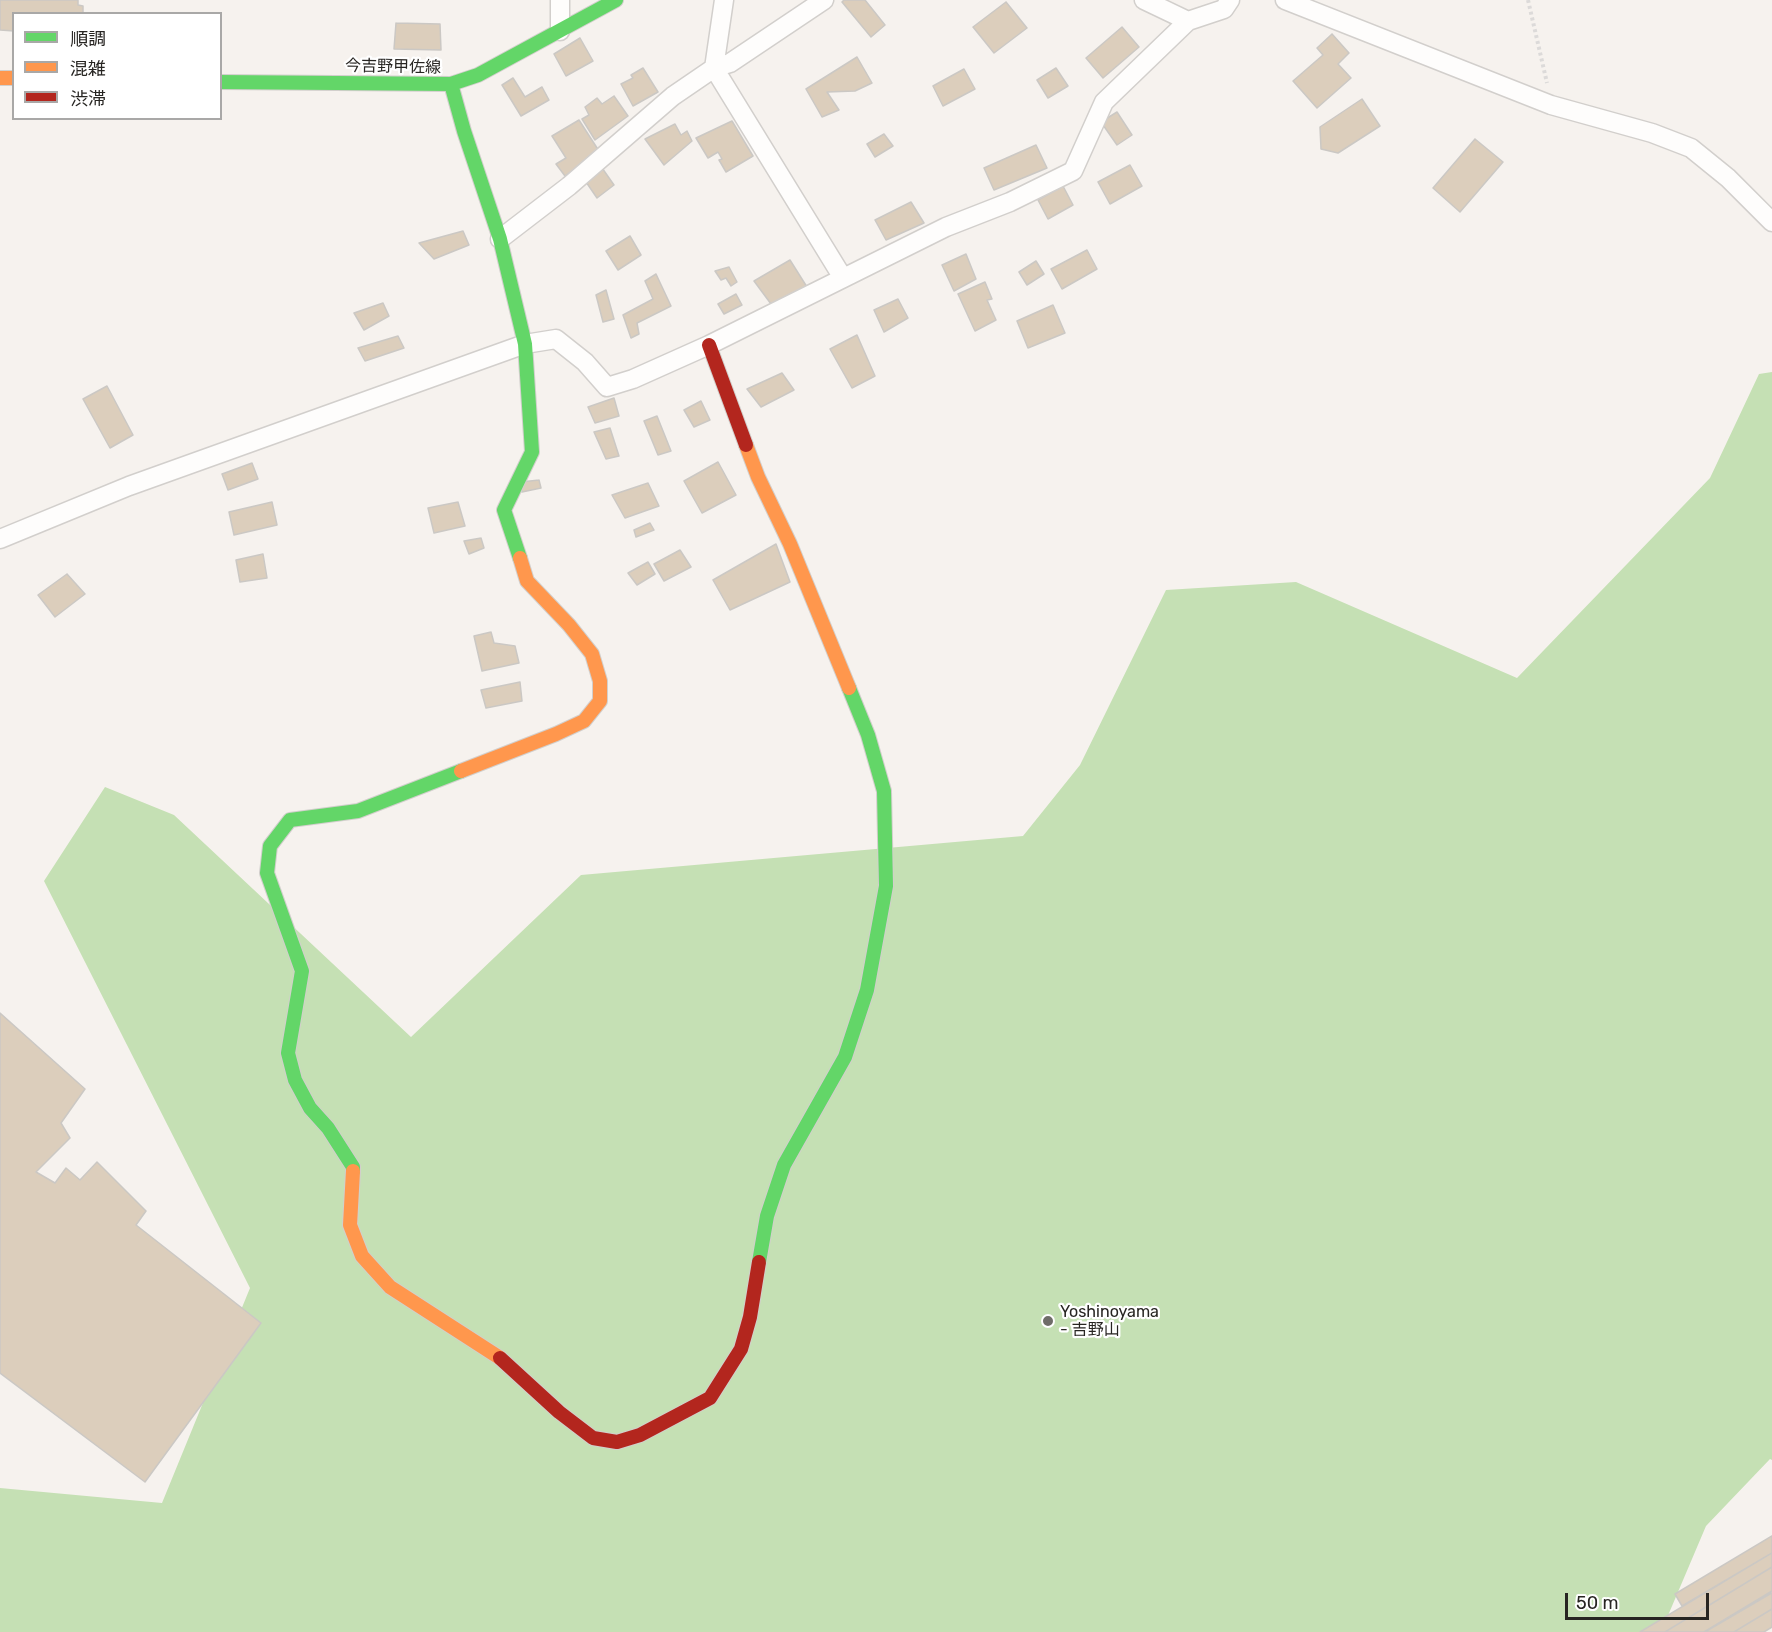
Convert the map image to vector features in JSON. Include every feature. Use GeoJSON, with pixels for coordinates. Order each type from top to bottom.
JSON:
{"type":"FeatureCollection","features":[{"type":"Feature","properties":{"kind":"street"},"geometry":{"type":"LineString","coordinates":[[560,0],[560,31]]}},
{"type":"Feature","properties":{"kind":"street","name":"今吉野甲佐線"},"geometry":{"type":"LineString","coordinates":[[222,81],[451,84],[478,75],[616,0]]}},
{"type":"Feature","properties":{"kind":"street"},"geometry":{"type":"LineString","coordinates":[[724,0],[714,68],[843,278]]}},
{"type":"Feature","properties":{"kind":"street"},"geometry":{"type":"LineString","coordinates":[[500,239],[569,186],[673,96],[714,68],[730,63],[824,0]]}},
{"type":"Feature","properties":{"kind":"street"},"geometry":{"type":"LineString","coordinates":[[1144,0],[1188,21]]}},
{"type":"Feature","properties":{"kind":"street"},"geometry":{"type":"LineString","coordinates":[[0,539],[129,486],[525,344],[556,339],[585,362],[607,387],[633,379],[709,345],[946,227],[1010,202],[1072,171],[1104,102],[1188,21],[1224,9],[1230,0]]}},
{"type":"Feature","properties":{"kind":"street"},"geometry":{"type":"LineString","coordinates":[[1285,0],[1551,105],[1652,133],[1691,148],[1728,178],[1772,222]]}},
{"type":"Feature","properties":{"kind":"street"},"geometry":{"type":"LineString","coordinates":[[451,84],[500,239],[525,344],[532,452],[504,510],[527,581],[569,624],[591,654],[600,681],[600,701],[584,721],[545,739],[358,811],[290,820],[270,846],[267,873],[302,971],[288,1053],[296,1080],[310,1108],[328,1128],[352,1167],[351,1225],[362,1256],[390,1287],[499,1357],[559,1412],[592,1438],[617,1442],[640,1435],[710,1398],[741,1349],[750,1317],[767,1216],[784,1165],[845,1057],[867,990],[886,886],[884,791],[868,735],[790,544],[758,477],[709,345]]}},
{"type":"Feature","properties":{"kind":"path"},"geometry":{"type":"LineString","coordinates":[[1528,0],[1551,105]]}},
{"type":"Feature","properties":{"kind":"green space"},"geometry":{"type":"Polygon","coordinates":[[[1772,372],[1772,1460],[1770,1459],[1706,1526],[1661,1632],[0,1632],[0,1488],[162,1503],[250,1288],[44,881],[105,787],[174,815],[411,1037],[581,875],[1023,836],[1080,765],[1166,590],[1296,582],[1517,678],[1710,478],[1759,374],[1772,372]]]}},
{"type":"Feature","properties":{"kind":"building"},"geometry":{"type":"Polygon","coordinates":[[[0,0],[78,0],[78,5],[83,6],[83,12],[12,12],[12,31],[0,30],[0,0]]]}},
{"type":"Feature","properties":{"kind":"building"},"geometry":{"type":"Polygon","coordinates":[[[844,0],[865,0],[885,25],[871,37],[842,2],[844,0]]]}},
{"type":"Feature","properties":{"kind":"building"},"geometry":{"type":"Polygon","coordinates":[[[1006,2],[1027,28],[994,53],[973,27],[1006,2]]]}},
{"type":"Feature","properties":{"kind":"building"},"geometry":{"type":"Polygon","coordinates":[[[396,23],[440,24],[441,50],[394,49],[396,23]]]}},
{"type":"Feature","properties":{"kind":"building"},"geometry":{"type":"Polygon","coordinates":[[[1122,27],[1139,47],[1103,78],[1086,58],[1122,27]]]}},
{"type":"Feature","properties":{"kind":"building"},"geometry":{"type":"Polygon","coordinates":[[[1332,34],[1349,53],[1338,64],[1351,78],[1317,108],[1293,81],[1323,55],[1317,48],[1332,34]]]}},
{"type":"Feature","properties":{"kind":"building"},"geometry":{"type":"Polygon","coordinates":[[[580,38],[593,61],[566,76],[554,54],[580,38]]]}},
{"type":"Feature","properties":{"kind":"building"},"geometry":{"type":"Polygon","coordinates":[[[857,57],[872,83],[855,91],[827,92],[839,110],[822,117],[806,89],[857,57]]]}},
{"type":"Feature","properties":{"kind":"building"},"geometry":{"type":"Polygon","coordinates":[[[643,68],[658,92],[633,106],[621,84],[633,78],[631,75],[643,68]]]}},
{"type":"Feature","properties":{"kind":"building"},"geometry":{"type":"Polygon","coordinates":[[[1056,68],[1068,86],[1048,98],[1037,80],[1056,68]]]}},
{"type":"Feature","properties":{"kind":"building"},"geometry":{"type":"Polygon","coordinates":[[[964,69],[975,89],[943,106],[933,86],[964,69]]]}},
{"type":"Feature","properties":{"kind":"building"},"geometry":{"type":"Polygon","coordinates":[[[513,78],[525,97],[542,87],[549,100],[521,116],[502,85],[513,78]]]}},
{"type":"Feature","properties":{"kind":"building"},"geometry":{"type":"Polygon","coordinates":[[[614,96],[628,116],[595,140],[582,119],[589,115],[585,107],[597,98],[602,104],[614,96]]]}},
{"type":"Feature","properties":{"kind":"building"},"geometry":{"type":"Polygon","coordinates":[[[1362,99],[1380,126],[1338,153],[1321,149],[1320,127],[1362,99]]]}},
{"type":"Feature","properties":{"kind":"building"},"geometry":{"type":"Polygon","coordinates":[[[1117,112],[1132,135],[1117,145],[1101,122],[1117,112]]]}},
{"type":"Feature","properties":{"kind":"building"},"geometry":{"type":"Polygon","coordinates":[[[579,120],[599,151],[565,176],[556,164],[566,158],[552,136],[579,120]]]}},
{"type":"Feature","properties":{"kind":"building"},"geometry":{"type":"Polygon","coordinates":[[[732,121],[753,156],[726,172],[719,160],[722,159],[718,152],[708,158],[696,138],[732,121]]]}},
{"type":"Feature","properties":{"kind":"building"},"geometry":{"type":"Polygon","coordinates":[[[675,124],[681,135],[687,131],[692,141],[664,165],[645,139],[675,124]]]}},
{"type":"Feature","properties":{"kind":"building"},"geometry":{"type":"Polygon","coordinates":[[[884,134],[893,146],[875,157],[867,144],[884,134]]]}},
{"type":"Feature","properties":{"kind":"building"},"geometry":{"type":"Polygon","coordinates":[[[1475,139],[1503,162],[1460,212],[1433,188],[1475,139]]]}},
{"type":"Feature","properties":{"kind":"building"},"geometry":{"type":"Polygon","coordinates":[[[1036,145],[1047,168],[994,190],[984,168],[1036,145]]]}},
{"type":"Feature","properties":{"kind":"building"},"geometry":{"type":"Polygon","coordinates":[[[600,165],[614,185],[597,198],[584,179],[600,165]]]}},
{"type":"Feature","properties":{"kind":"building"},"geometry":{"type":"Polygon","coordinates":[[[1130,165],[1142,186],[1110,204],[1098,182],[1130,165]]]}},
{"type":"Feature","properties":{"kind":"building"},"geometry":{"type":"Polygon","coordinates":[[[1063,186],[1073,205],[1048,219],[1038,200],[1063,186]]]}},
{"type":"Feature","properties":{"kind":"building"},"geometry":{"type":"Polygon","coordinates":[[[911,202],[924,223],[886,240],[875,220],[911,202]]]}},
{"type":"Feature","properties":{"kind":"building"},"geometry":{"type":"Polygon","coordinates":[[[463,231],[469,245],[434,259],[419,243],[463,231]]]}},
{"type":"Feature","properties":{"kind":"building"},"geometry":{"type":"Polygon","coordinates":[[[630,236],[641,255],[618,270],[606,251],[630,236]]]}},
{"type":"Feature","properties":{"kind":"building"},"geometry":{"type":"Polygon","coordinates":[[[1087,250],[1097,269],[1062,289],[1051,269],[1087,250]]]}},
{"type":"Feature","properties":{"kind":"building"},"geometry":{"type":"Polygon","coordinates":[[[966,254],[976,279],[954,291],[942,265],[966,254]]]}},
{"type":"Feature","properties":{"kind":"building"},"geometry":{"type":"Polygon","coordinates":[[[790,260],[807,287],[774,308],[754,281],[790,260]]]}},
{"type":"Feature","properties":{"kind":"building"},"geometry":{"type":"Polygon","coordinates":[[[1036,261],[1044,274],[1027,285],[1019,272],[1036,261]]]}},
{"type":"Feature","properties":{"kind":"building"},"geometry":{"type":"Polygon","coordinates":[[[729,267],[737,282],[731,286],[726,278],[721,280],[715,271],[729,267]]]}},
{"type":"Feature","properties":{"kind":"building"},"geometry":{"type":"Polygon","coordinates":[[[656,274],[671,306],[637,323],[639,334],[631,338],[623,315],[653,299],[645,281],[656,274]]]}},
{"type":"Feature","properties":{"kind":"building"},"geometry":{"type":"Polygon","coordinates":[[[985,282],[992,299],[987,300],[996,320],[975,331],[958,294],[985,282]]]}},
{"type":"Feature","properties":{"kind":"building"},"geometry":{"type":"Polygon","coordinates":[[[606,290],[614,319],[603,322],[596,295],[606,290]]]}},
{"type":"Feature","properties":{"kind":"building"},"geometry":{"type":"Polygon","coordinates":[[[736,294],[742,305],[724,314],[718,304],[736,294]]]}},
{"type":"Feature","properties":{"kind":"building"},"geometry":{"type":"Polygon","coordinates":[[[898,299],[908,318],[884,332],[874,310],[898,299]]]}},
{"type":"Feature","properties":{"kind":"building"},"geometry":{"type":"Polygon","coordinates":[[[383,303],[389,316],[364,330],[354,313],[383,303]]]}},
{"type":"Feature","properties":{"kind":"building"},"geometry":{"type":"Polygon","coordinates":[[[1053,305],[1065,333],[1028,348],[1017,321],[1053,305]]]}},
{"type":"Feature","properties":{"kind":"building"},"geometry":{"type":"Polygon","coordinates":[[[857,335],[875,376],[852,388],[830,349],[857,335]]]}},
{"type":"Feature","properties":{"kind":"building"},"geometry":{"type":"Polygon","coordinates":[[[398,336],[404,348],[365,361],[358,348],[398,336]]]}},
{"type":"Feature","properties":{"kind":"building"},"geometry":{"type":"Polygon","coordinates":[[[782,373],[794,390],[761,407],[747,389],[782,373]]]}},
{"type":"Feature","properties":{"kind":"building"},"geometry":{"type":"Polygon","coordinates":[[[107,386],[133,435],[110,448],[83,399],[107,386]]]}},
{"type":"Feature","properties":{"kind":"building"},"geometry":{"type":"Polygon","coordinates":[[[614,398],[619,416],[595,423],[588,407],[614,398]]]}},
{"type":"Feature","properties":{"kind":"building"},"geometry":{"type":"Polygon","coordinates":[[[701,401],[710,420],[694,427],[684,410],[701,401]]]}},
{"type":"Feature","properties":{"kind":"building"},"geometry":{"type":"Polygon","coordinates":[[[657,416],[671,451],[658,455],[644,421],[657,416]]]}},
{"type":"Feature","properties":{"kind":"building"},"geometry":{"type":"Polygon","coordinates":[[[610,428],[619,456],[606,459],[594,432],[610,428]]]}},
{"type":"Feature","properties":{"kind":"building"},"geometry":{"type":"Polygon","coordinates":[[[718,462],[736,495],[702,513],[684,481],[718,462]]]}},
{"type":"Feature","properties":{"kind":"building"},"geometry":{"type":"Polygon","coordinates":[[[252,463],[258,479],[228,490],[222,474],[252,463]]]}},
{"type":"Feature","properties":{"kind":"building"},"geometry":{"type":"Polygon","coordinates":[[[539,480],[541,488],[522,492],[521,482],[539,480]]]}},
{"type":"Feature","properties":{"kind":"building"},"geometry":{"type":"Polygon","coordinates":[[[648,483],[659,506],[625,518],[612,495],[648,483]]]}},
{"type":"Feature","properties":{"kind":"building"},"geometry":{"type":"Polygon","coordinates":[[[272,502],[277,525],[234,535],[229,512],[272,502]]]}},
{"type":"Feature","properties":{"kind":"building"},"geometry":{"type":"Polygon","coordinates":[[[458,502],[465,526],[434,533],[428,508],[458,502]]]}},
{"type":"Feature","properties":{"kind":"building"},"geometry":{"type":"Polygon","coordinates":[[[650,523],[654,530],[636,537],[634,530],[650,523]]]}},
{"type":"Feature","properties":{"kind":"building"},"geometry":{"type":"Polygon","coordinates":[[[481,538],[484,548],[469,554],[464,541],[481,538]]]}},
{"type":"Feature","properties":{"kind":"building"},"geometry":{"type":"Polygon","coordinates":[[[776,544],[790,582],[730,610],[713,580],[776,544]]]}},
{"type":"Feature","properties":{"kind":"building"},"geometry":{"type":"Polygon","coordinates":[[[680,550],[691,567],[664,581],[654,564],[680,550]]]}},
{"type":"Feature","properties":{"kind":"building"},"geometry":{"type":"Polygon","coordinates":[[[263,554],[267,578],[240,582],[236,560],[263,554]]]}},
{"type":"Feature","properties":{"kind":"building"},"geometry":{"type":"Polygon","coordinates":[[[648,562],[655,574],[637,585],[628,573],[648,562]]]}},
{"type":"Feature","properties":{"kind":"building"},"geometry":{"type":"Polygon","coordinates":[[[67,574],[85,594],[55,617],[38,595],[67,574]]]}},
{"type":"Feature","properties":{"kind":"building"},"geometry":{"type":"Polygon","coordinates":[[[491,632],[494,643],[515,646],[519,663],[482,671],[474,636],[491,632]]]}},
{"type":"Feature","properties":{"kind":"building"},"geometry":{"type":"Polygon","coordinates":[[[520,682],[522,701],[486,708],[481,690],[520,682]]]}},
{"type":"Feature","properties":{"kind":"building"},"geometry":{"type":"Polygon","coordinates":[[[0,1013],[85,1089],[61,1123],[70,1138],[36,1172],[55,1183],[66,1168],[80,1180],[97,1162],[146,1211],[136,1225],[261,1323],[145,1482],[0,1373],[0,1013]]]}},
{"type":"Feature","properties":{"kind":"building"},"geometry":{"type":"Polygon","coordinates":[[[1772,1536],[1772,1553],[1682,1606],[1675,1594],[1772,1536]]]}},
{"type":"Feature","properties":{"kind":"building"},"geometry":{"type":"Polygon","coordinates":[[[1772,1553],[1772,1567],[1665,1632],[1640,1632],[1772,1553]]]}},
{"type":"Feature","properties":{"kind":"building"},"geometry":{"type":"Polygon","coordinates":[[[1772,1567],[1772,1591],[1704,1632],[1665,1632],[1772,1567]]]}},
{"type":"Feature","properties":{"kind":"building"},"geometry":{"type":"Polygon","coordinates":[[[1772,1593],[1772,1609],[1734,1632],[1705,1632],[1772,1593]]]}},
{"type":"Feature","properties":{"kind":"building"},"geometry":{"type":"Polygon","coordinates":[[[1772,1609],[1772,1627],[1764,1632],[1734,1632],[1772,1609]]]}},
{"type":"Feature","properties":{"kind":"traffic: fast"},"geometry":{"type":"LineString","coordinates":[[222,82],[451,84],[478,75],[616,0]]}},
{"type":"Feature","properties":{"kind":"traffic: fast"},"geometry":{"type":"LineString","coordinates":[[451,84],[500,239],[525,344],[532,452],[504,510],[520,558]]}},
{"type":"Feature","properties":{"kind":"traffic: fast"},"geometry":{"type":"LineString","coordinates":[[759,1262],[767,1216],[784,1165],[845,1057],[867,990],[886,886],[884,791],[868,735],[849,688]]}},
{"type":"Feature","properties":{"kind":"traffic: fast"},"geometry":{"type":"LineString","coordinates":[[353,1171],[353,1167],[328,1128],[310,1108],[295,1080],[288,1053],[302,971],[267,873],[270,846],[290,820],[358,811],[461,771]]}},
{"type":"Feature","properties":{"kind":"traffic: slow"},"geometry":{"type":"LineString","coordinates":[[0,78],[12,78]]}},
{"type":"Feature","properties":{"kind":"traffic: slow"},"geometry":{"type":"LineString","coordinates":[[746,445],[758,477],[790,544],[849,688]]}},
{"type":"Feature","properties":{"kind":"traffic: slow"},"geometry":{"type":"LineString","coordinates":[[461,771],[584,721],[600,701],[600,681],[592,654],[569,625],[527,581],[520,558]]}},
{"type":"Feature","properties":{"kind":"traffic: slow"},"geometry":{"type":"LineString","coordinates":[[353,1171],[350,1225],[362,1256],[390,1287],[500,1358]]}},
{"type":"Feature","properties":{"kind":"traffic: jam"},"geometry":{"type":"LineString","coordinates":[[709,345],[746,445]]}},
{"type":"Feature","properties":{"kind":"traffic: jam"},"geometry":{"type":"LineString","coordinates":[[500,1358],[559,1412],[593,1438],[617,1442],[640,1435],[710,1398],[741,1349],[750,1317],[759,1262]]}},
{"type":"Feature","properties":{"kind":"place","name":"Yoshinoyama - 吉野山"},"geometry":{"type":"Point","coordinates":[1048,1321]}}]}
